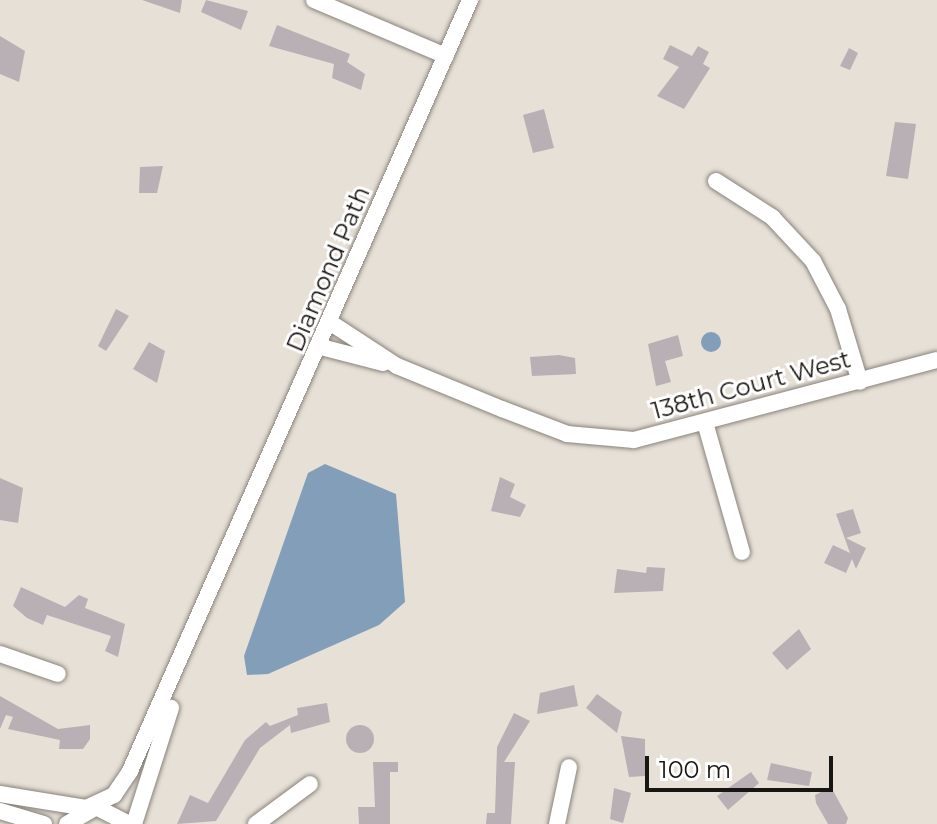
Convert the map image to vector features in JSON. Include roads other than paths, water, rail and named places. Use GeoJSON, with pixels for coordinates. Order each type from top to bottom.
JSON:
{"type":"FeatureCollection","features":[{"type":"Feature","properties":{"kind":"street"},"geometry":{"type":"LineString","coordinates":[[314,0],[446,56]]}},
{"type":"Feature","properties":{"kind":"street","name":"Diamond Path"},"geometry":{"type":"LineString","coordinates":[[67,824],[86,808],[114,795],[130,771],[230,557],[470,0]]}},
{"type":"Feature","properties":{"kind":"street"},"geometry":{"type":"LineString","coordinates":[[716,181],[772,217],[813,261],[838,309],[860,382]]}},
{"type":"Feature","properties":{"kind":"street","name":"138th Court West"},"geometry":{"type":"LineString","coordinates":[[331,323],[397,366]]}},
{"type":"Feature","properties":{"kind":"street","name":"138th Court West"},"geometry":{"type":"LineString","coordinates":[[321,347],[397,366],[567,434],[634,440],[706,426],[937,360]]}},
{"type":"Feature","properties":{"kind":"street"},"geometry":{"type":"LineString","coordinates":[[706,426],[742,552]]}},
{"type":"Feature","properties":{"kind":"street","name":"Diamond Path"},"geometry":{"type":"LineString","coordinates":[[86,808],[113,811],[132,824],[147,769],[230,557]]}},
{"type":"Feature","properties":{"kind":"street"},"geometry":{"type":"LineString","coordinates":[[0,654],[58,674]]}},
{"type":"Feature","properties":{"kind":"street"},"geometry":{"type":"LineString","coordinates":[[557,824],[569,767]]}},
{"type":"Feature","properties":{"kind":"street"},"geometry":{"type":"LineString","coordinates":[[256,824],[310,784]]}},
{"type":"Feature","properties":{"kind":"street"},"geometry":{"type":"LineString","coordinates":[[0,794],[86,808]]}},
{"type":"Feature","properties":{"kind":"street"},"geometry":{"type":"LineString","coordinates":[[0,811],[44,824]]}},
{"type":"Feature","properties":{"kind":"water"},"geometry":{"type":"Polygon","coordinates":[[[711,332],[718,335],[721,342],[718,349],[711,352],[704,349],[701,342],[704,335],[711,332]]]}},
{"type":"Feature","properties":{"kind":"water"},"geometry":{"type":"Polygon","coordinates":[[[325,464],[396,494],[405,602],[379,625],[268,674],[247,675],[244,656],[308,473],[325,464]]]}}]}
